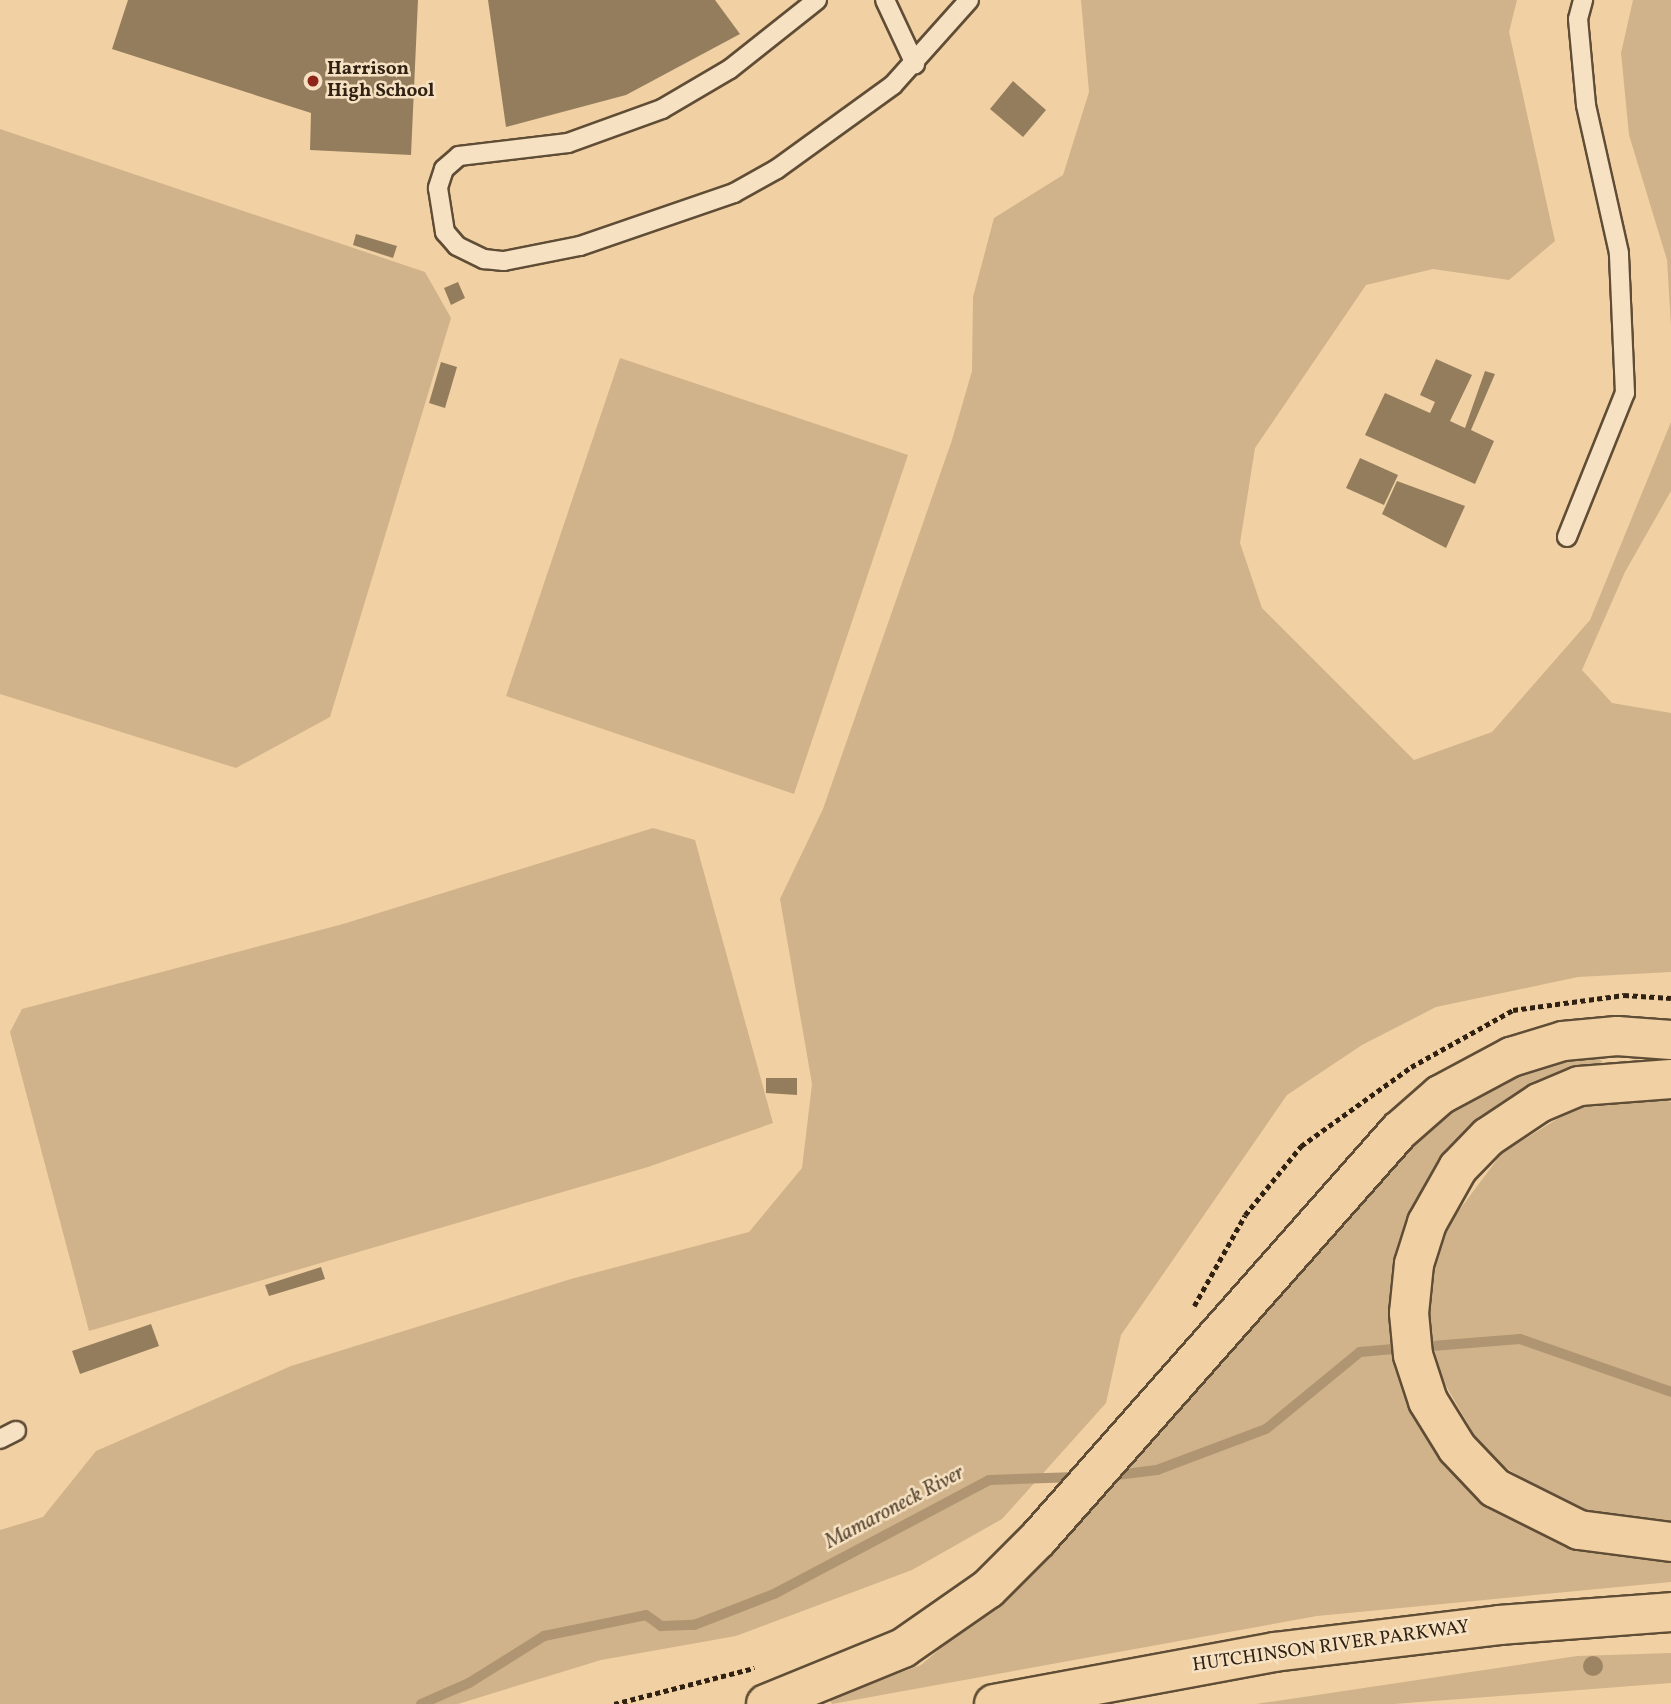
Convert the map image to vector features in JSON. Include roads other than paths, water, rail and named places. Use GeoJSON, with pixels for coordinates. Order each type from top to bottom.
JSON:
{"type":"FeatureCollection","features":[{"type":"Feature","properties":{"kind":"highway"},"geometry":{"type":"LineString","coordinates":[[766,1704],[925,1635],[967,1607],[1038,1539],[1399,1131],[1440,1095],[1511,1057],[1563,1041],[1617,1036],[1671,1040]]}},
{"type":"Feature","properties":{"kind":"highway"},"geometry":{"type":"LineString","coordinates":[[1671,1079],[1579,1086],[1504,1124],[1446,1187],[1419,1243],[1409,1287],[1413,1355],[1437,1418],[1474,1469],[1521,1505],[1600,1535],[1671,1542]]}},
{"type":"Feature","properties":{"kind":"highway","name":"HUTCHINSON RIVER PARKWAY"},"geometry":{"type":"LineString","coordinates":[[994,1704],[1274,1652],[1499,1625],[1671,1612]]}},
{"type":"Feature","properties":{"kind":"lane"},"geometry":{"type":"LineString","coordinates":[[817,0],[730,69],[662,109],[568,143],[459,156],[444,169],[438,188],[445,232],[457,246],[484,260],[505,261],[671,218],[777,169],[842,125],[915,64],[969,0]]}},
{"type":"Feature","properties":{"kind":"lane"},"geometry":{"type":"LineString","coordinates":[[885,0],[915,64]]}},
{"type":"Feature","properties":{"kind":"lane"},"geometry":{"type":"LineString","coordinates":[[1567,537],[1625,393],[1619,253],[1586,105],[1578,19],[1583,0]]}},
{"type":"Feature","properties":{"kind":"waterway","name":"Mamaroneck River"},"geometry":{"type":"LineString","coordinates":[[1420,1347],[1520,1339],[1671,1392]]}},
{"type":"Feature","properties":{"kind":"waterway","name":"Mamaroneck River"},"geometry":{"type":"LineString","coordinates":[[1109,1476],[1157,1470],[1266,1429],[1360,1352],[1405,1348]]}},
{"type":"Feature","properties":{"kind":"waterway","name":"Mamaroneck River"},"geometry":{"type":"LineString","coordinates":[[421,1704],[469,1683],[544,1636],[646,1615],[661,1626],[694,1625],[774,1594],[989,1480],[1077,1477]]}},
{"type":"Feature","properties":{"kind":"place","name":"Harrison High School"},"geometry":{"type":"Point","coordinates":[313,81]}}]}
